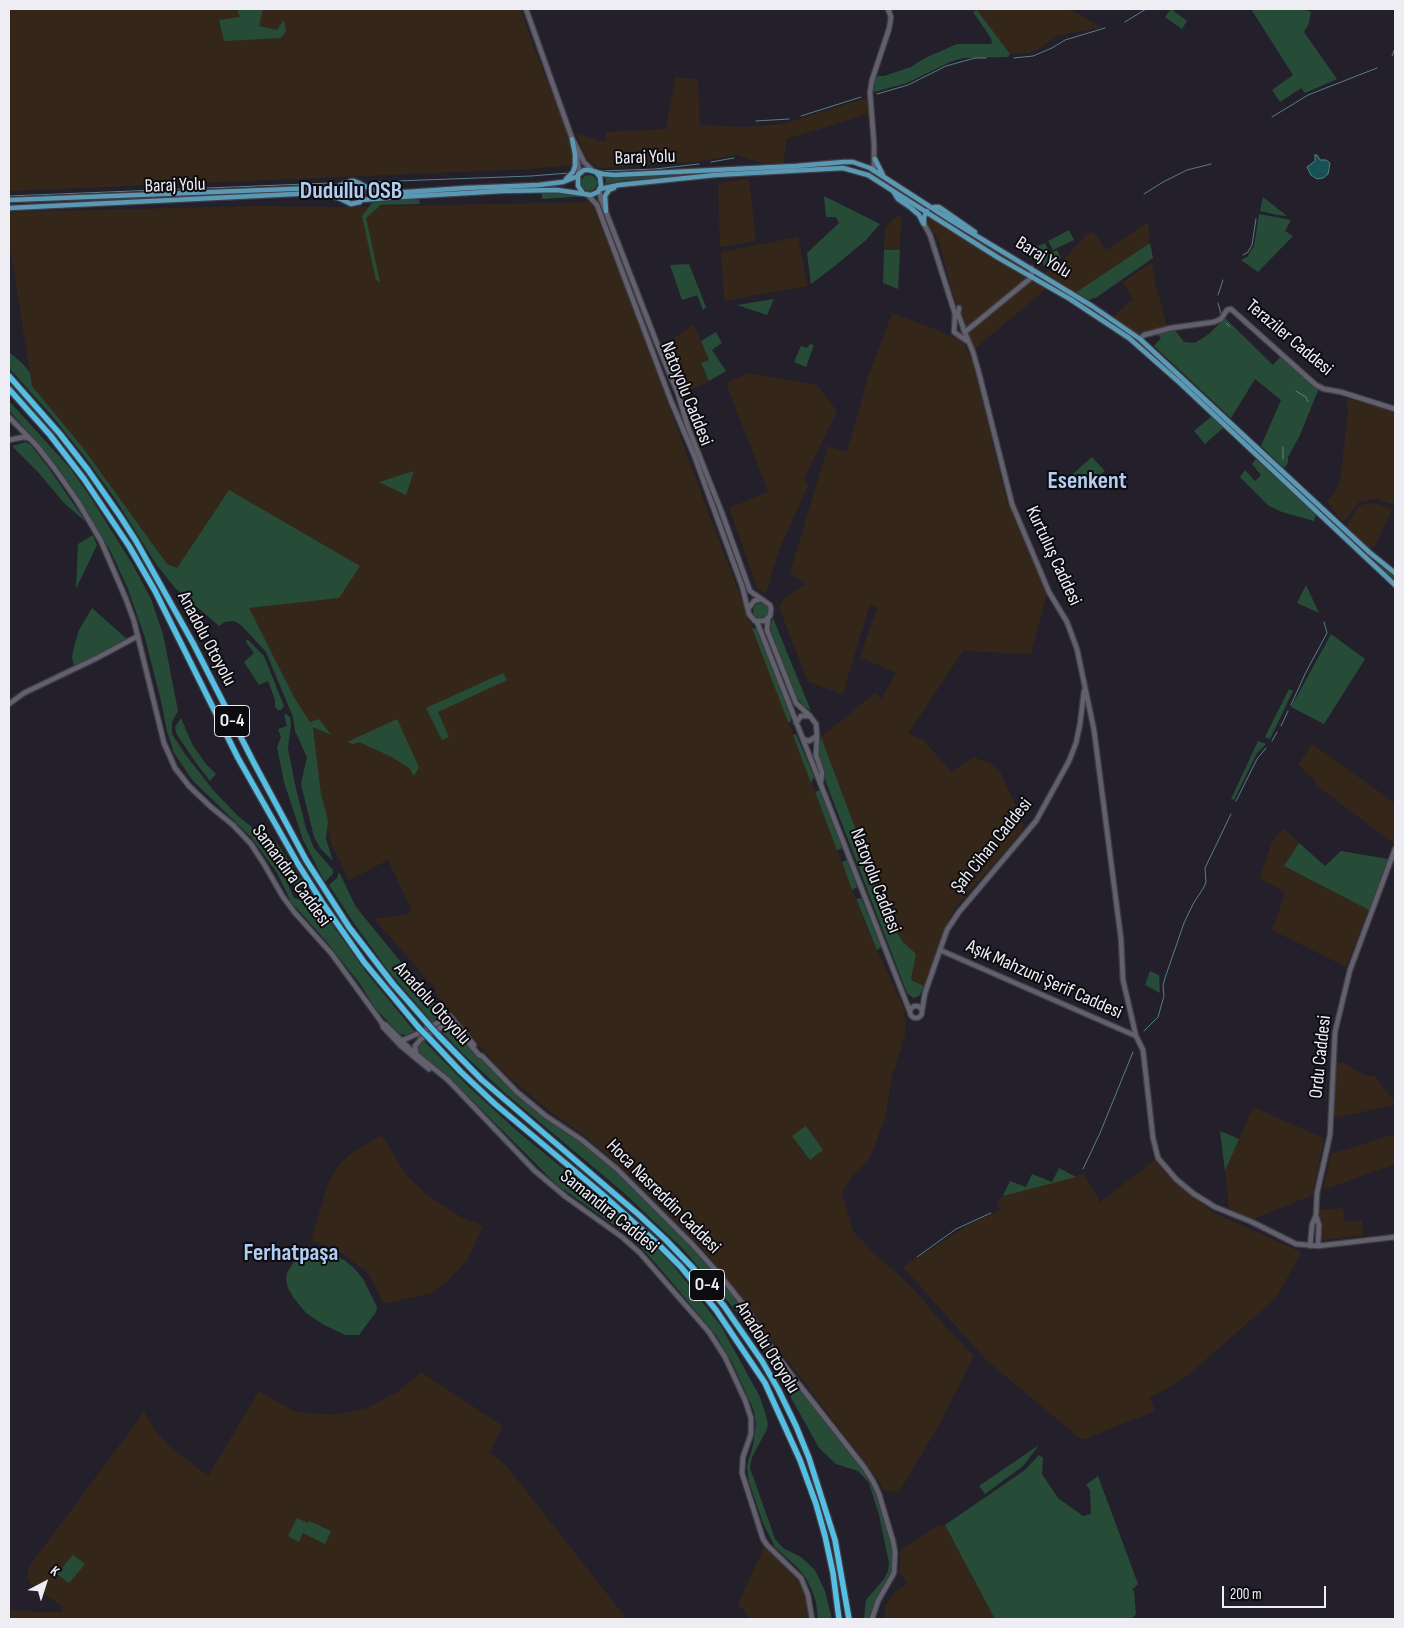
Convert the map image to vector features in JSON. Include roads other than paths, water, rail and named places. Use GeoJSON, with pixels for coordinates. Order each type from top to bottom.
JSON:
{"type":"FeatureCollection","features":[{"type":"Feature","properties":{"kind":"highway","name":"Anadolu Otoyolu"},"geometry":{"type":"LineString","coordinates":[[9,374],[88,470],[136,540],[193,643],[306,860],[330,898],[372,957],[428,1024],[482,1080],[665,1239],[693,1268],[746,1337],[774,1382],[803,1442],[820,1489],[835,1540],[849,1619]]}},
{"type":"Feature","properties":{"kind":"highway","name":"Anadolu Otoyolu"},"geometry":{"type":"LineString","coordinates":[[9,390],[29,410],[69,458],[124,539],[155,591],[238,758],[298,864],[364,962],[419,1028],[461,1072],[495,1104],[601,1193],[658,1244],[716,1310],[765,1383],[800,1460],[825,1536],[840,1619]]}},
{"type":"Feature","properties":{"kind":"main road"},"geometry":{"type":"LineString","coordinates":[[526,9],[572,139],[578,160],[578,186],[585,193]]}},
{"type":"Feature","properties":{"kind":"main road"},"geometry":{"type":"LineString","coordinates":[[878,180],[874,171],[875,159],[870,92],[872,80],[889,29],[891,17],[888,9]]}},
{"type":"Feature","properties":{"kind":"main road"},"geometry":{"type":"LineString","coordinates":[[572,139],[584,162],[600,177],[602,181],[599,189],[594,194],[558,190],[493,191],[360,201],[351,204],[341,199],[339,192],[342,184],[348,181],[356,182],[370,189],[392,193],[538,186],[563,182],[584,170],[593,171]]}},
{"type":"Feature","properties":{"kind":"main road"},"geometry":{"type":"LineString","coordinates":[[563,182],[576,166],[572,139]]}},
{"type":"Feature","properties":{"kind":"main road"},"geometry":{"type":"LineString","coordinates":[[875,159],[881,173],[886,178]]}},
{"type":"Feature","properties":{"kind":"main road","name":"Baraj Yolu"},"geometry":{"type":"LineString","coordinates":[[599,189],[715,173],[844,162],[861,164],[1092,306],[1140,339],[1369,552],[1395,573]]}},
{"type":"Feature","properties":{"kind":"main road"},"geometry":{"type":"LineString","coordinates":[[795,166],[795,172]]}},
{"type":"Feature","properties":{"kind":"main road","name":"Baraj Yolu"},"geometry":{"type":"LineString","coordinates":[[593,171],[614,175],[795,172],[843,168],[868,174],[1070,299],[1133,342],[1180,383],[1395,585]]}},
{"type":"Feature","properties":{"kind":"main road"},"geometry":{"type":"LineString","coordinates":[[356,182],[361,186],[363,192],[360,201]]}},
{"type":"Feature","properties":{"kind":"main road","name":"Baraj Yolu"},"geometry":{"type":"LineString","coordinates":[[9,200],[336,187],[342,184]]}},
{"type":"Feature","properties":{"kind":"main road"},"geometry":{"type":"LineString","coordinates":[[606,211],[605,196],[609,190],[619,185]]}},
{"type":"Feature","properties":{"kind":"main road","name":"Natoyolu Caddesi"},"geometry":{"type":"LineString","coordinates":[[599,189],[678,394],[688,427],[750,591],[761,599]]}},
{"type":"Feature","properties":{"kind":"main road"},"geometry":{"type":"LineString","coordinates":[[892,190],[898,199],[919,215],[930,234],[956,314],[954,332],[968,342]]}},
{"type":"Feature","properties":{"kind":"main road","name":"Natoyolu Caddesi"},"geometry":{"type":"LineString","coordinates":[[585,193],[597,205],[671,401],[694,455],[742,586],[748,610]]}},
{"type":"Feature","properties":{"kind":"main road","name":"Baraj Yolu"},"geometry":{"type":"LineString","coordinates":[[9,208],[315,194],[329,195],[341,199]]}},
{"type":"Feature","properties":{"kind":"main road"},"geometry":{"type":"LineString","coordinates":[[911,208],[918,209],[922,201]]}},
{"type":"Feature","properties":{"kind":"main road"},"geometry":{"type":"LineString","coordinates":[[924,224],[926,211],[932,207]]}},
{"type":"Feature","properties":{"kind":"main road"},"geometry":{"type":"LineString","coordinates":[[957,335],[962,334],[964,329],[1032,277],[1031,268]]}},
{"type":"Feature","properties":{"kind":"main road","name":"Kurtuluş Caddesi"},"geometry":{"type":"LineString","coordinates":[[958,308],[958,314],[979,374],[1012,504],[1049,592],[1067,622],[1077,649],[1091,719],[1121,939],[1123,980],[1136,1036],[1143,1050],[1153,1138],[1158,1158],[1176,1179],[1194,1194],[1215,1207],[1252,1222],[1296,1244],[1318,1246],[1395,1237]]}},
{"type":"Feature","properties":{"kind":"main road","name":"Teraziler Caddesi"},"geometry":{"type":"LineString","coordinates":[[1140,339],[1144,335],[1170,328],[1214,322],[1221,319],[1227,310],[1232,309],[1316,385],[1324,389],[1341,392],[1395,409]]}},
{"type":"Feature","properties":{"kind":"main road"},"geometry":{"type":"LineString","coordinates":[[954,328],[958,325],[964,329]]}},
{"type":"Feature","properties":{"kind":"main road","name":"Samandıra Caddesi"},"geometry":{"type":"LineString","coordinates":[[9,417],[55,469],[78,502],[101,541],[126,599],[138,636],[164,743],[175,768],[189,786],[233,825],[251,844],[283,897],[331,954],[382,1023],[402,1044],[448,1080],[535,1171],[566,1197],[622,1237],[640,1253],[709,1332],[725,1358],[752,1418],[751,1434],[743,1458],[742,1473],[755,1517],[767,1545],[801,1578],[808,1594],[812,1619]]}},
{"type":"Feature","properties":{"kind":"main road"},"geometry":{"type":"LineString","coordinates":[[9,441],[24,436],[31,440]]}},
{"type":"Feature","properties":{"kind":"main road"},"geometry":{"type":"LineString","coordinates":[[1255,454],[1260,450]]}},
{"type":"Feature","properties":{"kind":"main road"},"geometry":{"type":"LineString","coordinates":[[761,599],[768,602],[771,609],[770,616],[764,621],[757,622],[751,618],[748,610],[751,603],[761,599]]}},
{"type":"Feature","properties":{"kind":"main road","name":"Natoyolu Caddesi"},"geometry":{"type":"LineString","coordinates":[[768,619],[767,630],[796,703],[816,724],[815,748],[822,773],[821,783]]}},
{"type":"Feature","properties":{"kind":"main road","name":"Natoyolu Caddesi"},"geometry":{"type":"LineString","coordinates":[[757,622],[910,1012]]}},
{"type":"Feature","properties":{"kind":"main road"},"geometry":{"type":"LineString","coordinates":[[9,704],[33,688],[98,658],[138,636]]}},
{"type":"Feature","properties":{"kind":"main road","name":"Şah Cihan Caddesi"},"geometry":{"type":"LineString","coordinates":[[925,993],[947,930],[959,912],[1036,821],[1069,761],[1076,743],[1084,688]]}},
{"type":"Feature","properties":{"kind":"main road"},"geometry":{"type":"LineString","coordinates":[[1081,717],[1086,713],[1089,714],[1091,719]]}},
{"type":"Feature","properties":{"kind":"main road"},"geometry":{"type":"LineString","coordinates":[[796,723],[801,716],[810,716]]}},
{"type":"Feature","properties":{"kind":"main road"},"geometry":{"type":"LineString","coordinates":[[802,738],[809,741],[817,736]]}},
{"type":"Feature","properties":{"kind":"main road","name":"Ordu Caddesi"},"geometry":{"type":"LineString","coordinates":[[1316,1215],[1317,1193],[1330,1135],[1335,1032],[1350,970],[1395,849]]}},
{"type":"Feature","properties":{"kind":"main road","name":"Aşık Mahzuni Şerif Caddesi"},"geometry":{"type":"LineString","coordinates":[[940,950],[1136,1036]]}},
{"type":"Feature","properties":{"kind":"main road"},"geometry":{"type":"LineString","coordinates":[[901,990],[915,1005],[921,1007],[922,1011]]}},
{"type":"Feature","properties":{"kind":"main road"},"geometry":{"type":"LineString","coordinates":[[925,993],[920,1016],[917,1018],[911,1016],[910,1008],[925,993]]}},
{"type":"Feature","properties":{"kind":"main road"},"geometry":{"type":"LineString","coordinates":[[402,1044],[409,1037],[437,1023],[450,1019]]}},
{"type":"Feature","properties":{"kind":"main road"},"geometry":{"type":"LineString","coordinates":[[402,1044],[421,1039],[442,1027],[450,1019]]}},
{"type":"Feature","properties":{"kind":"main road"},"geometry":{"type":"LineString","coordinates":[[450,1019],[479,1055],[482,1056]]}},
{"type":"Feature","properties":{"kind":"main road"},"geometry":{"type":"LineString","coordinates":[[450,1019],[482,1056]]}},
{"type":"Feature","properties":{"kind":"main road"},"geometry":{"type":"LineString","coordinates":[[382,1023],[383,1027],[402,1044],[445,1082],[455,1088]]}},
{"type":"Feature","properties":{"kind":"main road"},"geometry":{"type":"LineString","coordinates":[[442,1027],[457,1029]]}},
{"type":"Feature","properties":{"kind":"main road"},"geometry":{"type":"LineString","coordinates":[[394,1034],[400,1037],[409,1037]]}},
{"type":"Feature","properties":{"kind":"main road"},"geometry":{"type":"LineString","coordinates":[[416,1054],[415,1046],[421,1039]]}},
{"type":"Feature","properties":{"kind":"main road","name":"Hoca Nasreddin Caddesi"},"geometry":{"type":"LineString","coordinates":[[482,1056],[531,1104],[582,1140],[617,1169],[692,1244],[747,1309],[769,1344],[864,1467],[873,1480],[879,1494],[895,1552],[894,1573],[878,1601],[872,1619]]}},
{"type":"Feature","properties":{"kind":"main road"},"geometry":{"type":"LineString","coordinates":[[1310,1246],[1312,1225],[1316,1215]]}},
{"type":"Feature","properties":{"kind":"main road"},"geometry":{"type":"LineString","coordinates":[[1316,1215],[1319,1225],[1318,1246]]}},
{"type":"Feature","properties":{"kind":"water"},"geometry":{"type":"Polygon","coordinates":[[[1315,155],[1320,160],[1326,160],[1330,163],[1328,174],[1323,178],[1317,179],[1311,175],[1307,167],[1315,161],[1315,155]]]}},
{"type":"Feature","properties":{"kind":"waterway"},"geometry":{"type":"LineString","coordinates":[[1125,22],[1146,9]]}},
{"type":"Feature","properties":{"kind":"waterway"},"geometry":{"type":"LineString","coordinates":[[1014,58],[1033,56],[1065,40],[1105,28]]}},
{"type":"Feature","properties":{"kind":"waterway"},"geometry":{"type":"LineString","coordinates":[[1392,56],[1395,48]]}},
{"type":"Feature","properties":{"kind":"waterway"},"geometry":{"type":"LineString","coordinates":[[877,94],[908,85],[946,66],[975,58],[986,58]]}},
{"type":"Feature","properties":{"kind":"waterway"},"geometry":{"type":"LineString","coordinates":[[1272,117],[1308,95],[1377,68]]}},
{"type":"Feature","properties":{"kind":"waterway"},"geometry":{"type":"LineString","coordinates":[[801,116],[861,97]]}},
{"type":"Feature","properties":{"kind":"waterway"},"geometry":{"type":"LineString","coordinates":[[756,121],[789,119]]}},
{"type":"Feature","properties":{"kind":"waterway"},"geometry":{"type":"LineString","coordinates":[[711,162],[734,158]]}},
{"type":"Feature","properties":{"kind":"waterway"},"geometry":{"type":"LineString","coordinates":[[602,171],[655,169],[699,164]]}},
{"type":"Feature","properties":{"kind":"waterway"},"geometry":{"type":"LineString","coordinates":[[1144,194],[1187,170],[1211,164]]}},
{"type":"Feature","properties":{"kind":"waterway"},"geometry":{"type":"LineString","coordinates":[[370,182],[569,173]]}},
{"type":"Feature","properties":{"kind":"waterway"},"geometry":{"type":"LineString","coordinates":[[9,196],[331,183]]}},
{"type":"Feature","properties":{"kind":"waterway"},"geometry":{"type":"LineString","coordinates":[[1243,255],[1248,252],[1252,245],[1256,219]]}},
{"type":"Feature","properties":{"kind":"waterway"},"geometry":{"type":"LineString","coordinates":[[1218,295],[1223,280]]}},
{"type":"Feature","properties":{"kind":"waterway"},"geometry":{"type":"LineString","coordinates":[[1218,303],[1221,314]]}},
{"type":"Feature","properties":{"kind":"waterway"},"geometry":{"type":"LineString","coordinates":[[1226,323],[1230,327]]}},
{"type":"Feature","properties":{"kind":"waterway"},"geometry":{"type":"LineString","coordinates":[[1296,391],[1306,397],[1308,402]]}},
{"type":"Feature","properties":{"kind":"waterway"},"geometry":{"type":"LineString","coordinates":[[1283,447],[1283,459]]}},
{"type":"Feature","properties":{"kind":"waterway"},"geometry":{"type":"LineString","coordinates":[[1291,705],[1327,633],[1324,622]]}},
{"type":"Feature","properties":{"kind":"waterway"},"geometry":{"type":"LineString","coordinates":[[1281,726],[1288,711]]}},
{"type":"Feature","properties":{"kind":"waterway"},"geometry":{"type":"LineString","coordinates":[[1272,741],[1277,732]]}},
{"type":"Feature","properties":{"kind":"waterway"},"geometry":{"type":"LineString","coordinates":[[1236,801],[1257,759],[1266,748]]}},
{"type":"Feature","properties":{"kind":"waterway"},"geometry":{"type":"LineString","coordinates":[[1144,1031],[1158,1017],[1164,996],[1163,986],[1165,978],[1184,923],[1204,887],[1206,882],[1205,868],[1231,814]]}},
{"type":"Feature","properties":{"kind":"waterway"},"geometry":{"type":"LineString","coordinates":[[1083,1169],[1133,1052]]}},
{"type":"Feature","properties":{"kind":"waterway"},"geometry":{"type":"LineString","coordinates":[[917,1257],[956,1229],[991,1213]]}},
{"type":"Feature","properties":{"kind":"district","name":"Dudullu OSB"},"geometry":{"type":"Point","coordinates":[351,192]}},
{"type":"Feature","properties":{"kind":"district","name":"Esenkent"},"geometry":{"type":"Point","coordinates":[1087,482]}},
{"type":"Feature","properties":{"kind":"district","name":"Ferhatpaşa"},"geometry":{"type":"Point","coordinates":[291,1254]}}]}
